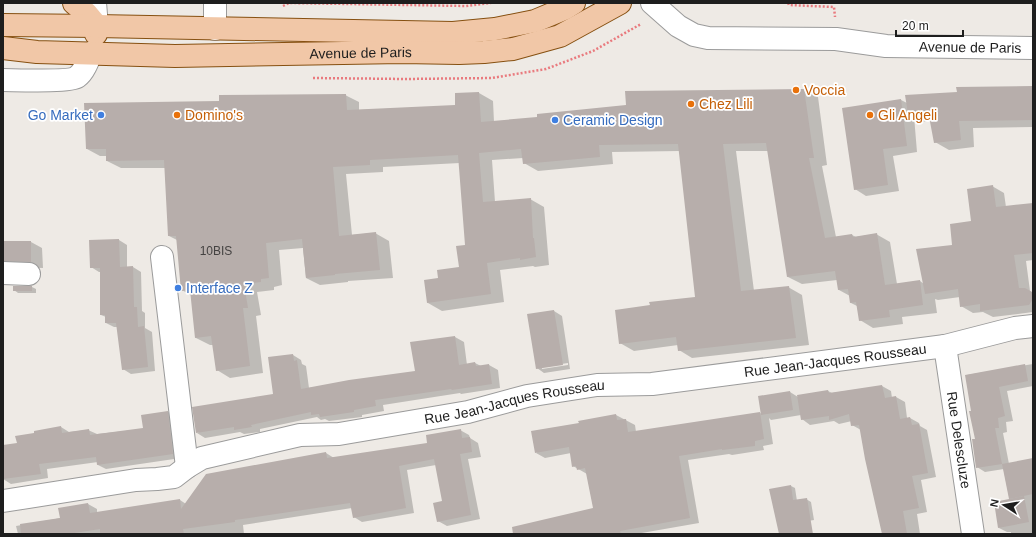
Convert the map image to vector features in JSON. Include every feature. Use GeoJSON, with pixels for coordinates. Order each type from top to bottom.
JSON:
{"type":"FeatureCollection","features":[{"type":"Feature","properties":{"kind":"main road"},"geometry":{"type":"LineString","coordinates":[[74,3],[87,14],[97,26],[91,53]]}},
{"type":"Feature","properties":{"kind":"main road","name":"Avenue de Paris"},"geometry":{"type":"LineString","coordinates":[[3,25],[374,31],[453,34],[495,29],[535,21],[574,3]]}},
{"type":"Feature","properties":{"kind":"main road","name":"Avenue de Paris"},"geometry":{"type":"LineString","coordinates":[[3,48],[37,52],[191,56],[402,52],[459,53],[513,49],[560,36],[620,3]]}},
{"type":"Feature","properties":{"kind":"street"},"geometry":{"type":"LineString","coordinates":[[95,3],[97,26]]}},
{"type":"Feature","properties":{"kind":"street"},"geometry":{"type":"LineString","coordinates":[[215,3],[215,29]]}},
{"type":"Feature","properties":{"kind":"street","name":"Avenue de Paris"},"geometry":{"type":"LineString","coordinates":[[652,3],[678,26],[694,35],[708,38],[836,39],[886,46],[1033,48]]}},
{"type":"Feature","properties":{"kind":"street","name":"Avenue de Paris"},"geometry":{"type":"LineString","coordinates":[[836,39],[887,32],[1033,33]]}},
{"type":"Feature","properties":{"kind":"street"},"geometry":{"type":"LineString","coordinates":[[3,80],[48,80],[77,78],[82,72],[91,53]]}},
{"type":"Feature","properties":{"kind":"street"},"geometry":{"type":"LineString","coordinates":[[162,257],[187,467]]}},
{"type":"Feature","properties":{"kind":"street"},"geometry":{"type":"LineString","coordinates":[[3,273],[29,274]]}},
{"type":"Feature","properties":{"kind":"street","name":"Rue Jean-Jacques Rousseau"},"geometry":{"type":"LineString","coordinates":[[3,501],[136,480],[174,477],[202,458],[300,435],[339,434],[468,412],[527,396],[597,386],[652,384],[945,346],[1015,328],[1033,326]]}},
{"type":"Feature","properties":{"kind":"street","name":"Rue Delescluze"},"geometry":{"type":"LineString","coordinates":[[945,346],[974,534]]}},
{"type":"Feature","properties":{"kind":"path"},"geometry":{"type":"LineString","coordinates":[[788,3],[834,7],[836,39]]}},
{"type":"Feature","properties":{"kind":"building"},"geometry":{"type":"Polygon","coordinates":[[[1033,86],[1033,120],[959,121],[961,140],[934,143],[928,111],[908,114],[905,95],[957,92],[956,87],[1033,86]]]}},
{"type":"Feature","properties":{"kind":"building"},"geometry":{"type":"Polygon","coordinates":[[[804,89],[814,158],[809,158],[825,238],[852,234],[853,237],[877,233],[885,285],[920,280],[923,305],[889,310],[890,317],[859,321],[856,302],[850,303],[848,289],[838,290],[835,271],[787,277],[766,143],[723,144],[741,291],[789,286],[796,338],[678,351],[676,337],[619,344],[615,310],[650,305],[649,302],[695,297],[678,144],[599,145],[600,157],[523,164],[521,149],[479,153],[483,202],[531,198],[533,238],[536,257],[487,263],[491,294],[427,303],[424,280],[438,278],[437,270],[459,267],[456,246],[465,245],[458,155],[370,160],[370,165],[333,167],[339,236],[376,232],[380,270],[306,278],[302,239],[266,243],[269,278],[261,279],[261,282],[244,284],[248,308],[243,308],[250,366],[216,371],[211,336],[195,338],[190,290],[181,291],[176,236],[168,236],[164,160],[106,161],[106,149],[86,149],[84,103],[219,101],[219,95],[346,94],[347,110],[455,105],[455,93],[479,92],[481,122],[537,117],[537,114],[626,105],[625,91],[804,89]]]}},
{"type":"Feature","properties":{"kind":"building"},"geometry":{"type":"Polygon","coordinates":[[[901,99],[907,146],[883,149],[888,185],[854,190],[842,108],[901,99]]]}},
{"type":"Feature","properties":{"kind":"building"},"geometry":{"type":"Polygon","coordinates":[[[993,185],[996,207],[1033,203],[1033,253],[1014,255],[1019,288],[1025,288],[1032,292],[1033,299],[1029,305],[980,311],[980,304],[960,307],[958,289],[925,294],[916,249],[952,245],[950,224],[971,221],[967,189],[993,185]]]}},
{"type":"Feature","properties":{"kind":"building"},"geometry":{"type":"Polygon","coordinates":[[[119,239],[120,267],[133,266],[134,307],[137,307],[138,327],[144,326],[148,367],[122,370],[116,323],[105,323],[105,315],[100,315],[100,268],[90,268],[89,240],[119,239]]]}},
{"type":"Feature","properties":{"kind":"building"},"geometry":{"type":"Polygon","coordinates":[[[3,241],[31,241],[31,262],[3,261],[3,241]]]}},
{"type":"Feature","properties":{"kind":"building"},"geometry":{"type":"Polygon","coordinates":[[[13,286],[32,286],[32,291],[13,291],[13,286]]]}},
{"type":"Feature","properties":{"kind":"building"},"geometry":{"type":"Polygon","coordinates":[[[554,310],[563,365],[536,369],[527,314],[554,310]]]}},
{"type":"Feature","properties":{"kind":"building"},"geometry":{"type":"Polygon","coordinates":[[[455,336],[459,365],[475,362],[476,366],[489,364],[492,384],[375,400],[376,406],[354,410],[354,412],[320,417],[319,414],[311,415],[311,412],[251,425],[252,427],[234,430],[234,427],[196,433],[192,407],[273,394],[268,357],[293,354],[294,361],[297,360],[301,389],[349,380],[415,371],[410,342],[455,336]]]}},
{"type":"Feature","properties":{"kind":"building"},"geometry":{"type":"Polygon","coordinates":[[[1025,364],[1028,381],[999,387],[1005,416],[998,418],[999,428],[995,428],[1002,464],[976,468],[972,439],[975,439],[969,411],[971,411],[965,375],[1025,364]]]}},
{"type":"Feature","properties":{"kind":"building"},"geometry":{"type":"Polygon","coordinates":[[[882,385],[885,398],[896,396],[900,419],[910,417],[912,425],[919,424],[928,473],[912,476],[919,508],[903,511],[907,534],[882,534],[859,425],[851,426],[849,414],[829,420],[829,416],[801,420],[797,395],[828,390],[829,393],[882,385]]]}},
{"type":"Feature","properties":{"kind":"building"},"geometry":{"type":"Polygon","coordinates":[[[790,391],[793,410],[761,415],[758,396],[790,391]]]}},
{"type":"Feature","properties":{"kind":"building"},"geometry":{"type":"Polygon","coordinates":[[[168,411],[173,454],[97,465],[96,457],[39,464],[41,474],[3,479],[3,445],[17,443],[15,436],[61,426],[62,433],[89,429],[90,435],[143,428],[141,415],[168,411]]]}},
{"type":"Feature","properties":{"kind":"building"},"geometry":{"type":"Polygon","coordinates":[[[760,412],[764,439],[755,441],[755,446],[722,449],[679,456],[690,518],[620,531],[621,534],[513,534],[512,527],[593,508],[585,468],[577,470],[576,466],[572,467],[569,447],[535,453],[531,431],[579,423],[578,421],[616,414],[617,420],[626,419],[628,432],[760,412]]]}},
{"type":"Feature","properties":{"kind":"building"},"geometry":{"type":"Polygon","coordinates":[[[461,429],[462,438],[470,437],[472,452],[460,454],[471,515],[437,522],[433,503],[442,501],[434,459],[399,466],[406,508],[353,518],[350,503],[183,529],[184,534],[100,534],[100,529],[68,534],[21,534],[20,524],[60,518],[58,508],[88,503],[90,513],[180,499],[181,509],[206,474],[326,452],[327,458],[427,443],[426,435],[461,429]]]}},
{"type":"Feature","properties":{"kind":"building"},"geometry":{"type":"Polygon","coordinates":[[[1033,458],[1033,494],[1009,499],[1002,464],[1033,458]]]}},
{"type":"Feature","properties":{"kind":"building"},"geometry":{"type":"Polygon","coordinates":[[[791,485],[793,500],[807,498],[813,534],[779,534],[769,489],[791,485]]]}},
{"type":"Feature","properties":{"kind":"building"},"geometry":{"type":"Polygon","coordinates":[[[1024,496],[1029,522],[998,528],[994,502],[1024,496]]]}},
{"type":"Feature","properties":{"kind":"place","name":"Voccia"},"geometry":{"type":"Point","coordinates":[796,90]}},
{"type":"Feature","properties":{"kind":"place","name":"Chez Lili"},"geometry":{"type":"Point","coordinates":[691,104]}},
{"type":"Feature","properties":{"kind":"place","name":"Go Market"},"geometry":{"type":"Point","coordinates":[101,115]}},
{"type":"Feature","properties":{"kind":"place","name":"Domino's"},"geometry":{"type":"Point","coordinates":[177,115]}},
{"type":"Feature","properties":{"kind":"place","name":"Gli Angeli"},"geometry":{"type":"Point","coordinates":[870,115]}},
{"type":"Feature","properties":{"kind":"place","name":"Ceramic Design"},"geometry":{"type":"Point","coordinates":[555,120]}},
{"type":"Feature","properties":{"kind":"place","name":"Interface Z"},"geometry":{"type":"Point","coordinates":[178,288]}}]}
